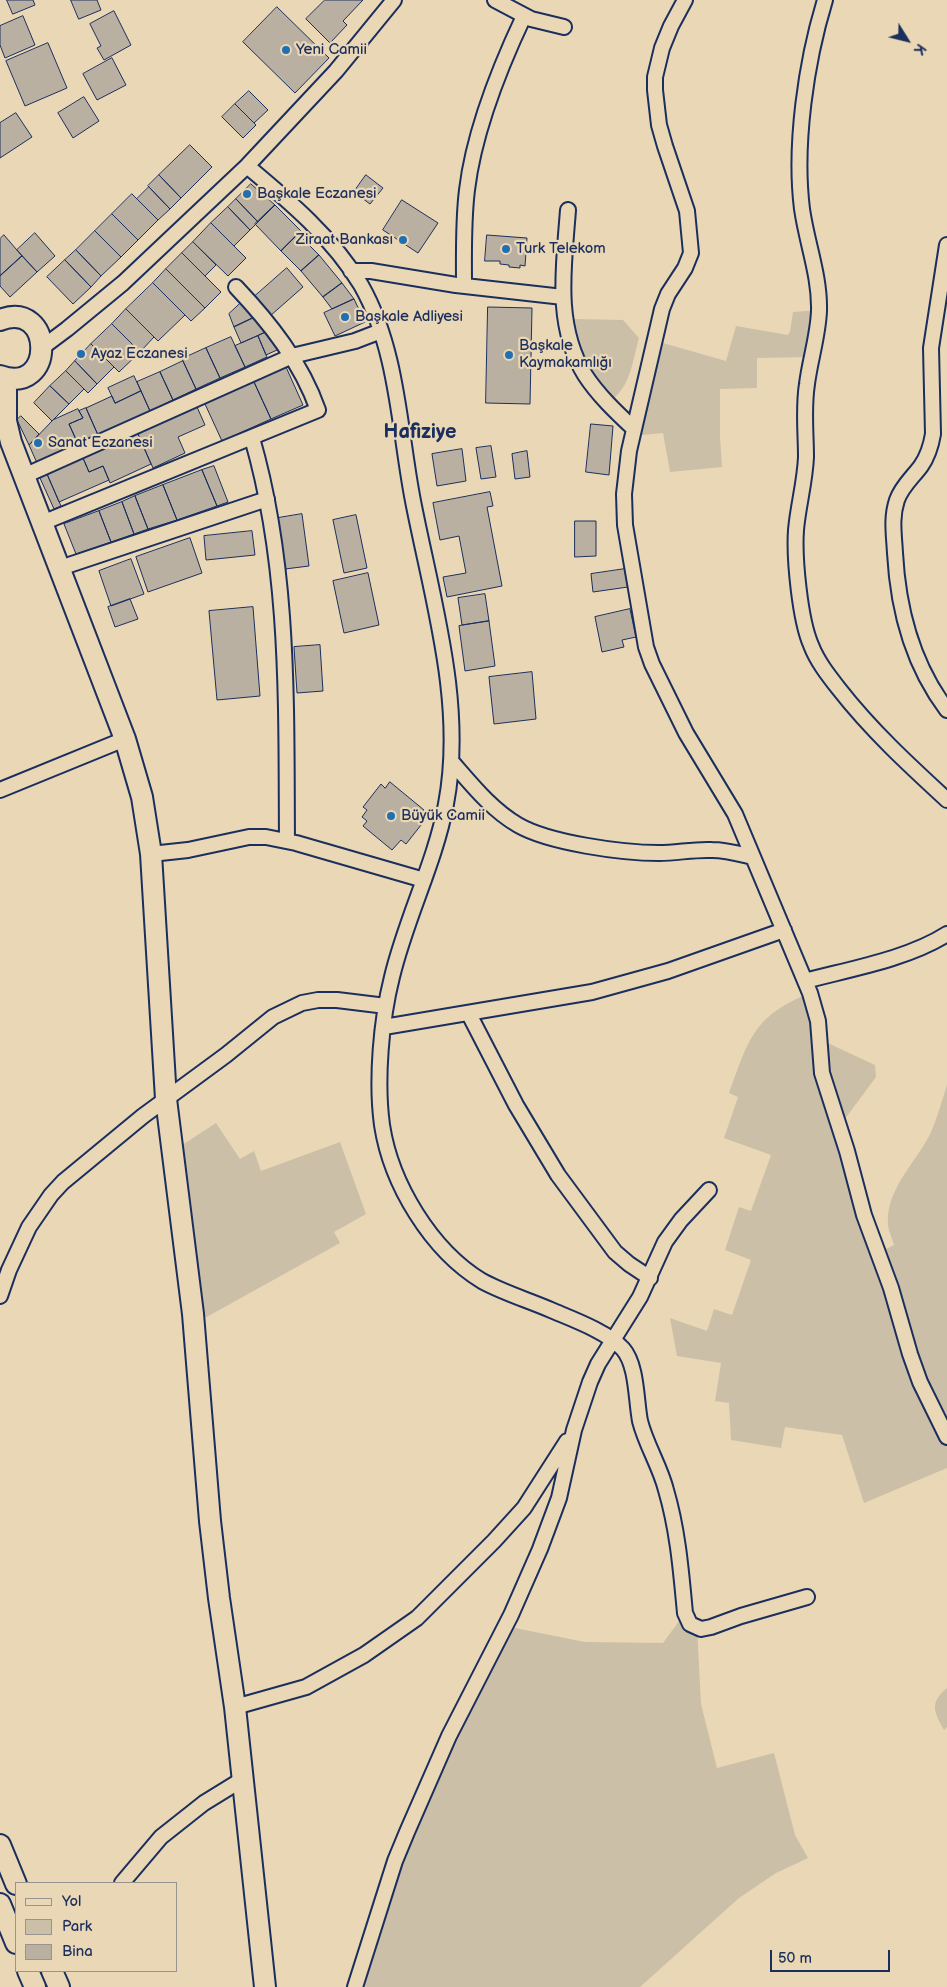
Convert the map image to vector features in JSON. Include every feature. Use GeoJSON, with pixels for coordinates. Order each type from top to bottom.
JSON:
{"type":"FeatureCollection","features":[{"type":"Feature","properties":{"kind":"street"},"geometry":{"type":"LineString","coordinates":[[43,347],[123,282],[247,166],[330,78],[394,0]]}},
{"type":"Feature","properties":{"kind":"street"},"geometry":{"type":"LineString","coordinates":[[495,0],[524,16],[564,27]]}},
{"type":"Feature","properties":{"kind":"street"},"geometry":{"type":"LineString","coordinates":[[685,0],[662,48],[655,77],[655,90],[664,146],[687,211],[691,253],[685,268],[668,294],[662,309],[625,475],[624,512],[646,647],[660,682],[703,763],[734,814],[815,1007],[822,1074],[847,1151],[864,1215],[894,1296],[920,1382],[947,1437]]}},
{"type":"Feature","properties":{"kind":"street"},"geometry":{"type":"LineString","coordinates":[[825,0],[808,73],[801,139],[800,187],[802,209],[817,280],[819,300],[815,339],[804,406],[806,457],[796,531],[804,623],[815,654],[851,704],[894,752],[947,800]]}},
{"type":"Feature","properties":{"kind":"street"},"geometry":{"type":"LineString","coordinates":[[464,286],[465,219],[471,167],[500,68],[524,16]]}},
{"type":"Feature","properties":{"kind":"street"},"geometry":{"type":"LineString","coordinates":[[247,166],[318,230],[351,271],[367,297],[381,330],[392,374],[413,500],[440,630],[450,713],[452,762],[446,806],[392,976],[386,1006],[380,1084],[384,1136],[402,1185],[422,1222],[446,1252],[461,1266],[496,1288],[568,1317],[612,1341],[624,1350],[628,1356],[642,1427],[666,1488],[677,1536],[685,1613],[690,1624],[696,1628],[711,1627],[741,1616],[807,1597]]}},
{"type":"Feature","properties":{"kind":"street"},"geometry":{"type":"LineString","coordinates":[[568,210],[563,297],[566,327],[573,350],[584,374],[598,392],[634,428]]}},
{"type":"Feature","properties":{"kind":"street"},"geometry":{"type":"LineString","coordinates":[[947,245],[931,348],[933,434],[931,446],[921,466],[899,494],[892,516],[898,587],[910,638],[922,671],[947,710]]}},
{"type":"Feature","properties":{"kind":"street"},"geometry":{"type":"LineString","coordinates":[[351,271],[371,271],[464,286],[563,297]]}},
{"type":"Feature","properties":{"kind":"street"},"geometry":{"type":"LineString","coordinates":[[42,522],[318,410],[303,374],[292,356],[260,312],[236,286]]}},
{"type":"Feature","properties":{"kind":"street"},"geometry":{"type":"LineString","coordinates":[[1,318],[18,318],[32,324],[38,332],[43,347],[40,361],[30,373],[21,377],[3,377],[6,446],[24,476],[124,739],[142,797],[151,854],[166,1099],[193,1314],[216,1579],[235,1707],[264,1987]]}},
{"type":"Feature","properties":{"kind":"street"},"geometry":{"type":"LineString","coordinates":[[24,476],[292,356],[355,341],[381,330]]}},
{"type":"Feature","properties":{"kind":"street"},"geometry":{"type":"LineString","coordinates":[[252,438],[267,498],[278,572],[284,645],[287,841]]}},
{"type":"Feature","properties":{"kind":"street"},"geometry":{"type":"LineString","coordinates":[[60,568],[267,498]]}},
{"type":"Feature","properties":{"kind":"street"},"geometry":{"type":"LineString","coordinates":[[0,790],[124,739]]}},
{"type":"Feature","properties":{"kind":"street"},"geometry":{"type":"LineString","coordinates":[[452,762],[503,815],[530,831],[544,836],[620,851],[660,853],[712,850],[753,857]]}},
{"type":"Feature","properties":{"kind":"street"},"geometry":{"type":"LineString","coordinates":[[151,854],[188,850],[249,837],[266,837],[287,841],[424,880]]}},
{"type":"Feature","properties":{"kind":"street"},"geometry":{"type":"LineString","coordinates":[[384,1028],[628,984],[784,930]]}},
{"type":"Feature","properties":{"kind":"street"},"geometry":{"type":"LineString","coordinates":[[805,981],[905,954],[932,944],[947,934]]}},
{"type":"Feature","properties":{"kind":"street"},"geometry":{"type":"LineString","coordinates":[[0,1296],[19,1246],[29,1227],[51,1195],[63,1182],[88,1160],[273,1017],[302,1003],[318,1000],[345,1000],[386,1006]]}},
{"type":"Feature","properties":{"kind":"street"},"geometry":{"type":"LineString","coordinates":[[469,1014],[516,1105],[558,1176],[615,1252],[650,1278]]}},
{"type":"Feature","properties":{"kind":"street"},"geometry":{"type":"LineString","coordinates":[[355,1987],[406,1832],[449,1736],[511,1615],[540,1549],[559,1498],[574,1430],[590,1382],[650,1278],[665,1242],[673,1230],[709,1190]]}},
{"type":"Feature","properties":{"kind":"street"},"geometry":{"type":"LineString","coordinates":[[235,1707],[306,1688],[364,1655],[417,1618],[494,1542],[524,1508],[538,1489],[574,1430]]}},
{"type":"Feature","properties":{"kind":"street"},"geometry":{"type":"LineString","coordinates":[[123,1882],[161,1837],[204,1803],[243,1779]]}},
{"type":"Feature","properties":{"kind":"street"},"geometry":{"type":"LineString","coordinates":[[0,1845],[15,1882]]}},
{"type":"Feature","properties":{"kind":"street"},"geometry":{"type":"LineString","coordinates":[[0,1904],[15,1941]]}},
{"type":"Feature","properties":{"kind":"street"},"geometry":{"type":"LineString","coordinates":[[52,1972],[59,1987]]}},
{"type":"Feature","properties":{"kind":"green space"},"geometry":{"type":"Polygon","coordinates":[[[819,310],[812,357],[757,358],[757,388],[720,389],[722,467],[670,472],[663,433],[632,436],[656,341],[726,361],[736,326],[788,335],[793,312],[819,310]]]}},
{"type":"Feature","properties":{"kind":"green space"},"geometry":{"type":"Polygon","coordinates":[[[573,319],[623,320],[639,338],[628,378],[614,398],[586,362],[577,342],[573,319]]]}},
{"type":"Feature","properties":{"kind":"green space"},"geometry":{"type":"Polygon","coordinates":[[[810,993],[819,1039],[875,1065],[876,1077],[839,1127],[878,1253],[894,1245],[888,1223],[891,1200],[930,1134],[947,1085],[947,1468],[864,1503],[842,1435],[785,1427],[781,1448],[731,1440],[729,1403],[715,1401],[721,1363],[677,1356],[670,1318],[707,1331],[714,1309],[732,1315],[751,1260],[725,1250],[739,1207],[751,1211],[771,1155],[724,1138],[738,1097],[729,1093],[748,1044],[756,1031],[776,1011],[810,993]]]}},
{"type":"Feature","properties":{"kind":"green space"},"geometry":{"type":"Polygon","coordinates":[[[216,1123],[240,1159],[254,1151],[261,1171],[340,1142],[366,1214],[334,1232],[340,1243],[194,1324],[173,1151],[216,1123]]]}},
{"type":"Feature","properties":{"kind":"green space"},"geometry":{"type":"Polygon","coordinates":[[[685,1613],[697,1628],[701,1704],[717,1768],[774,1753],[795,1835],[808,1858],[776,1873],[739,1898],[640,1987],[355,1987],[395,1861],[505,1626],[585,1642],[663,1643],[685,1613]]]}},
{"type":"Feature","properties":{"kind":"green space"},"geometry":{"type":"Polygon","coordinates":[[[947,1688],[947,1727],[944,1730],[935,1708],[941,1693],[947,1688]]]}},
{"type":"Feature","properties":{"kind":"building"},"geometry":{"type":"Polygon","coordinates":[[[7,0],[33,0],[35,5],[13,14],[7,0]]]}},
{"type":"Feature","properties":{"kind":"building"},"geometry":{"type":"Polygon","coordinates":[[[71,0],[97,0],[101,10],[79,19],[71,0]]]}},
{"type":"Feature","properties":{"kind":"building"},"geometry":{"type":"Polygon","coordinates":[[[325,0],[363,0],[343,21],[347,25],[330,43],[306,19],[325,0]]]}},
{"type":"Feature","properties":{"kind":"building","name":"Yeni Camii"},"geometry":{"type":"Polygon","coordinates":[[[277,7],[329,58],[295,93],[243,42],[277,7]]]}},
{"type":"Feature","properties":{"kind":"building"},"geometry":{"type":"Polygon","coordinates":[[[114,11],[131,45],[104,60],[97,48],[101,46],[90,24],[114,11]]]}},
{"type":"Feature","properties":{"kind":"building"},"geometry":{"type":"Polygon","coordinates":[[[23,16],[35,45],[5,58],[0,45],[0,26],[23,16]]]}},
{"type":"Feature","properties":{"kind":"building"},"geometry":{"type":"Polygon","coordinates":[[[48,43],[67,88],[25,106],[6,61],[48,43]]]}},
{"type":"Feature","properties":{"kind":"building"},"geometry":{"type":"Polygon","coordinates":[[[112,58],[126,85],[97,100],[83,74],[112,58]]]}},
{"type":"Feature","properties":{"kind":"building"},"geometry":{"type":"Polygon","coordinates":[[[249,91],[268,110],[254,123],[235,104],[249,91]]]}},
{"type":"Feature","properties":{"kind":"building"},"geometry":{"type":"Polygon","coordinates":[[[84,97],[99,121],[73,138],[58,113],[84,97]]]}},
{"type":"Feature","properties":{"kind":"building"},"geometry":{"type":"Polygon","coordinates":[[[235,104],[256,125],[243,138],[222,117],[235,104]]]}},
{"type":"Feature","properties":{"kind":"building"},"geometry":{"type":"Polygon","coordinates":[[[16,113],[32,137],[0,158],[0,123],[16,113]]]}},
{"type":"Feature","properties":{"kind":"building"},"geometry":{"type":"Polygon","coordinates":[[[190,145],[212,167],[181,198],[159,175],[190,145]]]}},
{"type":"Feature","properties":{"kind":"building"},"geometry":{"type":"Polygon","coordinates":[[[159,175],[181,198],[170,209],[148,186],[159,175]]]}},
{"type":"Feature","properties":{"kind":"building"},"geometry":{"type":"Polygon","coordinates":[[[366,175],[383,188],[370,204],[354,192],[366,175]]]}},
{"type":"Feature","properties":{"kind":"building"},"geometry":{"type":"Polygon","coordinates":[[[251,184],[275,205],[258,222],[236,199],[251,184]]]}},
{"type":"Feature","properties":{"kind":"building"},"geometry":{"type":"Polygon","coordinates":[[[149,187],[170,209],[158,220],[137,199],[149,187]]]}},
{"type":"Feature","properties":{"kind":"building"},"geometry":{"type":"Polygon","coordinates":[[[132,194],[158,220],[138,240],[112,214],[132,194]]]}},
{"type":"Feature","properties":{"kind":"building"},"geometry":{"type":"Polygon","coordinates":[[[236,199],[258,222],[250,230],[228,207],[236,199]]]}},
{"type":"Feature","properties":{"kind":"building"},"geometry":{"type":"Polygon","coordinates":[[[402,200],[438,223],[418,253],[383,230],[402,200]]]}},
{"type":"Feature","properties":{"kind":"building"},"geometry":{"type":"Polygon","coordinates":[[[275,205],[301,231],[281,251],[255,224],[275,205]]]}},
{"type":"Feature","properties":{"kind":"building"},"geometry":{"type":"Polygon","coordinates":[[[228,207],[250,230],[234,246],[211,223],[228,207]]]}},
{"type":"Feature","properties":{"kind":"building"},"geometry":{"type":"Polygon","coordinates":[[[112,214],[138,240],[121,257],[95,231],[112,214]]]}},
{"type":"Feature","properties":{"kind":"building"},"geometry":{"type":"Polygon","coordinates":[[[211,223],[246,258],[228,276],[193,242],[211,223]]]}},
{"type":"Feature","properties":{"kind":"building"},"geometry":{"type":"Polygon","coordinates":[[[95,231],[121,257],[101,276],[76,250],[95,231]]]}},
{"type":"Feature","properties":{"kind":"building"},"geometry":{"type":"Polygon","coordinates":[[[35,233],[55,256],[37,272],[17,250],[35,233]]]}},
{"type":"Feature","properties":{"kind":"building"},"geometry":{"type":"Polygon","coordinates":[[[298,234],[319,255],[301,271],[281,251],[298,234]]]}},
{"type":"Feature","properties":{"kind":"building"},"geometry":{"type":"Polygon","coordinates":[[[4,235],[22,256],[0,276],[0,239],[4,235]]]}},
{"type":"Feature","properties":{"kind":"building","name":"Turk Telekom"},"geometry":{"type":"Polygon","coordinates":[[[487,235],[527,238],[525,266],[520,265],[520,268],[509,267],[509,265],[500,264],[500,261],[485,261],[487,235]]]}},
{"type":"Feature","properties":{"kind":"building"},"geometry":{"type":"Polygon","coordinates":[[[193,242],[216,265],[205,276],[182,253],[193,242]]]}},
{"type":"Feature","properties":{"kind":"building"},"geometry":{"type":"Polygon","coordinates":[[[76,250],[101,276],[91,287],[65,260],[76,250]]]}},
{"type":"Feature","properties":{"kind":"building"},"geometry":{"type":"Polygon","coordinates":[[[182,253],[221,292],[205,308],[166,269],[182,253]]]}},
{"type":"Feature","properties":{"kind":"building"},"geometry":{"type":"Polygon","coordinates":[[[319,255],[342,283],[323,297],[301,271],[319,255]]]}},
{"type":"Feature","properties":{"kind":"building"},"geometry":{"type":"Polygon","coordinates":[[[22,256],[37,272],[10,297],[0,286],[0,276],[22,256]]]}},
{"type":"Feature","properties":{"kind":"building"},"geometry":{"type":"Polygon","coordinates":[[[65,260],[91,287],[73,304],[47,277],[65,260]]]}},
{"type":"Feature","properties":{"kind":"building"},"geometry":{"type":"Polygon","coordinates":[[[287,268],[303,287],[270,316],[254,297],[287,268]]]}},
{"type":"Feature","properties":{"kind":"building"},"geometry":{"type":"Polygon","coordinates":[[[166,269],[205,308],[191,321],[153,283],[166,269]]]}},
{"type":"Feature","properties":{"kind":"building"},"geometry":{"type":"Polygon","coordinates":[[[153,283],[185,315],[158,341],[126,309],[153,283]]]}},
{"type":"Feature","properties":{"kind":"building"},"geometry":{"type":"Polygon","coordinates":[[[342,283],[354,299],[332,309],[323,297],[342,283]]]}},
{"type":"Feature","properties":{"kind":"building","name":"Başkale Adliyesi"},"geometry":{"type":"Polygon","coordinates":[[[354,299],[365,322],[335,336],[324,313],[354,299]]]}},
{"type":"Feature","properties":{"kind":"building"},"geometry":{"type":"Polygon","coordinates":[[[243,301],[257,316],[234,327],[229,314],[243,301]]]}},
{"type":"Feature","properties":{"kind":"building","name":"Başkale Kaymakamlığı"},"geometry":{"type":"Polygon","coordinates":[[[488,307],[532,308],[530,404],[486,403],[488,307]]]}},
{"type":"Feature","properties":{"kind":"building"},"geometry":{"type":"Polygon","coordinates":[[[126,309],[154,337],[140,352],[112,324],[126,309]]]}},
{"type":"Feature","properties":{"kind":"building"},"geometry":{"type":"Polygon","coordinates":[[[257,316],[268,331],[241,343],[234,327],[257,316]]]}},
{"type":"Feature","properties":{"kind":"building"},"geometry":{"type":"Polygon","coordinates":[[[112,324],[140,352],[119,372],[91,344],[112,324]]]}},
{"type":"Feature","properties":{"kind":"building"},"geometry":{"type":"Polygon","coordinates":[[[268,331],[277,350],[266,355],[258,336],[268,331]]]}},
{"type":"Feature","properties":{"kind":"building"},"geometry":{"type":"Polygon","coordinates":[[[258,336],[267,357],[245,367],[235,346],[258,336]]]}},
{"type":"Feature","properties":{"kind":"building"},"geometry":{"type":"Polygon","coordinates":[[[231,337],[245,367],[220,378],[206,348],[231,337]]]}},
{"type":"Feature","properties":{"kind":"building"},"geometry":{"type":"Polygon","coordinates":[[[91,344],[114,367],[97,384],[75,361],[91,344]]]}},
{"type":"Feature","properties":{"kind":"building"},"geometry":{"type":"Polygon","coordinates":[[[206,348],[220,378],[196,389],[182,359],[206,348]]]}},
{"type":"Feature","properties":{"kind":"building"},"geometry":{"type":"Polygon","coordinates":[[[75,361],[97,384],[88,393],[66,371],[75,361]]]}},
{"type":"Feature","properties":{"kind":"building"},"geometry":{"type":"Polygon","coordinates":[[[183,361],[196,389],[173,400],[160,372],[183,361]]]}},
{"type":"Feature","properties":{"kind":"building"},"geometry":{"type":"Polygon","coordinates":[[[286,367],[303,405],[271,419],[254,382],[286,367]]]}},
{"type":"Feature","properties":{"kind":"building"},"geometry":{"type":"Polygon","coordinates":[[[66,371],[84,389],[69,404],[50,386],[66,371]]]}},
{"type":"Feature","properties":{"kind":"building"},"geometry":{"type":"Polygon","coordinates":[[[160,372],[173,400],[150,411],[137,382],[160,372]]]}},
{"type":"Feature","properties":{"kind":"building"},"geometry":{"type":"Polygon","coordinates":[[[134,376],[141,391],[115,403],[108,388],[134,376]]]}},
{"type":"Feature","properties":{"kind":"building"},"geometry":{"type":"Polygon","coordinates":[[[254,382],[271,419],[222,441],[205,404],[254,382]]]}},
{"type":"Feature","properties":{"kind":"building"},"geometry":{"type":"Polygon","coordinates":[[[50,386],[69,404],[52,421],[34,403],[50,386]]]}},
{"type":"Feature","properties":{"kind":"building"},"geometry":{"type":"Polygon","coordinates":[[[141,391],[150,411],[98,435],[86,408],[112,396],[115,403],[141,391]]]}},
{"type":"Feature","properties":{"kind":"building"},"geometry":{"type":"Polygon","coordinates":[[[197,407],[205,425],[178,437],[185,453],[153,468],[138,434],[197,407]]]}},
{"type":"Feature","properties":{"kind":"building"},"geometry":{"type":"Polygon","coordinates":[[[86,408],[98,435],[78,444],[69,424],[83,418],[79,411],[86,408]]]}},
{"type":"Feature","properties":{"kind":"building"},"geometry":{"type":"Polygon","coordinates":[[[78,409],[83,418],[69,424],[78,444],[37,463],[29,445],[53,420],[78,409]]]}},
{"type":"Feature","properties":{"kind":"building"},"geometry":{"type":"Polygon","coordinates":[[[21,416],[39,434],[29,445],[17,420],[21,416]]]}},
{"type":"Feature","properties":{"kind":"building"},"geometry":{"type":"Polygon","coordinates":[[[591,424],[613,426],[609,475],[586,472],[591,424]]]}},
{"type":"Feature","properties":{"kind":"building"},"geometry":{"type":"Polygon","coordinates":[[[138,434],[151,464],[110,483],[103,466],[89,472],[83,458],[138,434]]]}},
{"type":"Feature","properties":{"kind":"building"},"geometry":{"type":"Polygon","coordinates":[[[491,446],[496,477],[481,479],[476,448],[491,446]]]}},
{"type":"Feature","properties":{"kind":"building"},"geometry":{"type":"Polygon","coordinates":[[[462,449],[466,481],[437,486],[432,454],[462,449]]]}},
{"type":"Feature","properties":{"kind":"building"},"geometry":{"type":"Polygon","coordinates":[[[527,451],[530,477],[515,479],[512,454],[527,451]]]}},
{"type":"Feature","properties":{"kind":"building"},"geometry":{"type":"Polygon","coordinates":[[[83,458],[89,472],[103,466],[109,480],[59,502],[47,474],[83,458]]]}},
{"type":"Feature","properties":{"kind":"building"},"geometry":{"type":"Polygon","coordinates":[[[214,466],[228,502],[217,506],[202,470],[214,466]]]}},
{"type":"Feature","properties":{"kind":"building"},"geometry":{"type":"Polygon","coordinates":[[[202,470],[217,506],[177,520],[163,485],[202,470]]]}},
{"type":"Feature","properties":{"kind":"building"},"geometry":{"type":"Polygon","coordinates":[[[47,474],[61,506],[54,509],[40,478],[47,474]]]}},
{"type":"Feature","properties":{"kind":"building"},"geometry":{"type":"Polygon","coordinates":[[[163,485],[177,520],[148,529],[135,496],[163,485]]]}},
{"type":"Feature","properties":{"kind":"building"},"geometry":{"type":"Polygon","coordinates":[[[490,492],[493,506],[487,507],[502,586],[447,597],[443,577],[466,573],[459,536],[440,540],[433,503],[490,492]]]}},
{"type":"Feature","properties":{"kind":"building"},"geometry":{"type":"Polygon","coordinates":[[[135,496],[148,529],[134,534],[122,502],[135,496]]]}},
{"type":"Feature","properties":{"kind":"building"},"geometry":{"type":"Polygon","coordinates":[[[122,502],[134,534],[111,542],[99,511],[122,502]]]}},
{"type":"Feature","properties":{"kind":"building"},"geometry":{"type":"Polygon","coordinates":[[[99,511],[111,542],[76,554],[64,524],[99,511]]]}},
{"type":"Feature","properties":{"kind":"building"},"geometry":{"type":"Polygon","coordinates":[[[302,514],[309,566],[285,569],[278,518],[302,514]]]}},
{"type":"Feature","properties":{"kind":"building"},"geometry":{"type":"Polygon","coordinates":[[[356,515],[367,568],[344,573],[333,520],[356,515]]]}},
{"type":"Feature","properties":{"kind":"building"},"geometry":{"type":"Polygon","coordinates":[[[575,521],[596,521],[596,556],[575,557],[575,521]]]}},
{"type":"Feature","properties":{"kind":"building"},"geometry":{"type":"Polygon","coordinates":[[[252,531],[255,555],[206,560],[204,536],[252,531]]]}},
{"type":"Feature","properties":{"kind":"building"},"geometry":{"type":"Polygon","coordinates":[[[190,538],[202,573],[148,592],[136,557],[190,538]]]}},
{"type":"Feature","properties":{"kind":"building"},"geometry":{"type":"Polygon","coordinates":[[[131,559],[144,594],[111,606],[99,571],[131,559]]]}},
{"type":"Feature","properties":{"kind":"building"},"geometry":{"type":"Polygon","coordinates":[[[625,569],[628,587],[593,592],[591,574],[625,569]]]}},
{"type":"Feature","properties":{"kind":"building"},"geometry":{"type":"Polygon","coordinates":[[[368,573],[379,625],[344,633],[333,581],[368,573]]]}},
{"type":"Feature","properties":{"kind":"building"},"geometry":{"type":"Polygon","coordinates":[[[485,594],[489,621],[462,625],[458,598],[485,594]]]}},
{"type":"Feature","properties":{"kind":"building"},"geometry":{"type":"Polygon","coordinates":[[[130,599],[138,619],[115,627],[108,607],[130,599]]]}},
{"type":"Feature","properties":{"kind":"building"},"geometry":{"type":"Polygon","coordinates":[[[253,607],[260,696],[217,700],[209,611],[253,607]]]}},
{"type":"Feature","properties":{"kind":"building"},"geometry":{"type":"Polygon","coordinates":[[[630,609],[636,637],[622,640],[624,647],[602,652],[595,617],[630,609]]]}},
{"type":"Feature","properties":{"kind":"building"},"geometry":{"type":"Polygon","coordinates":[[[489,621],[495,666],[465,671],[459,626],[489,621]]]}},
{"type":"Feature","properties":{"kind":"building"},"geometry":{"type":"Polygon","coordinates":[[[320,645],[323,691],[297,693],[294,647],[320,645]]]}},
{"type":"Feature","properties":{"kind":"building"},"geometry":{"type":"Polygon","coordinates":[[[532,672],[536,719],[494,724],[489,677],[532,672]]]}},
{"type":"Feature","properties":{"kind":"building","name":"Büyük Camii"},"geometry":{"type":"Polygon","coordinates":[[[390,782],[424,810],[419,816],[425,820],[406,844],[401,840],[392,850],[363,826],[367,821],[362,817],[367,810],[363,807],[381,784],[385,788],[390,782]]]}},
{"type":"Feature","properties":{"kind":"place","name":"Yeni Camii"},"geometry":{"type":"Point","coordinates":[286,50]}},
{"type":"Feature","properties":{"kind":"place","name":"Başkale Eczanesi"},"geometry":{"type":"Point","coordinates":[247,194]}},
{"type":"Feature","properties":{"kind":"place","name":"Ziraat Bankası"},"geometry":{"type":"Point","coordinates":[403,240]}},
{"type":"Feature","properties":{"kind":"place","name":"Turk Telekom"},"geometry":{"type":"Point","coordinates":[506,249]}},
{"type":"Feature","properties":{"kind":"place","name":"Başkale Adliyesi"},"geometry":{"type":"Point","coordinates":[345,317]}},
{"type":"Feature","properties":{"kind":"place","name":"Ayaz Eczanesi"},"geometry":{"type":"Point","coordinates":[81,354]}},
{"type":"Feature","properties":{"kind":"place","name":"Başkale Kaymakamlığı"},"geometry":{"type":"Point","coordinates":[509,355]}},
{"type":"Feature","properties":{"kind":"place","name":"Sanat Eczanesi"},"geometry":{"type":"Point","coordinates":[38,443]}},
{"type":"Feature","properties":{"kind":"place","name":"Büyük Camii"},"geometry":{"type":"Point","coordinates":[391,816]}},
{"type":"Feature","properties":{"kind":"district","name":"Hafiziye"},"geometry":{"type":"Point","coordinates":[420,433]}}]}
